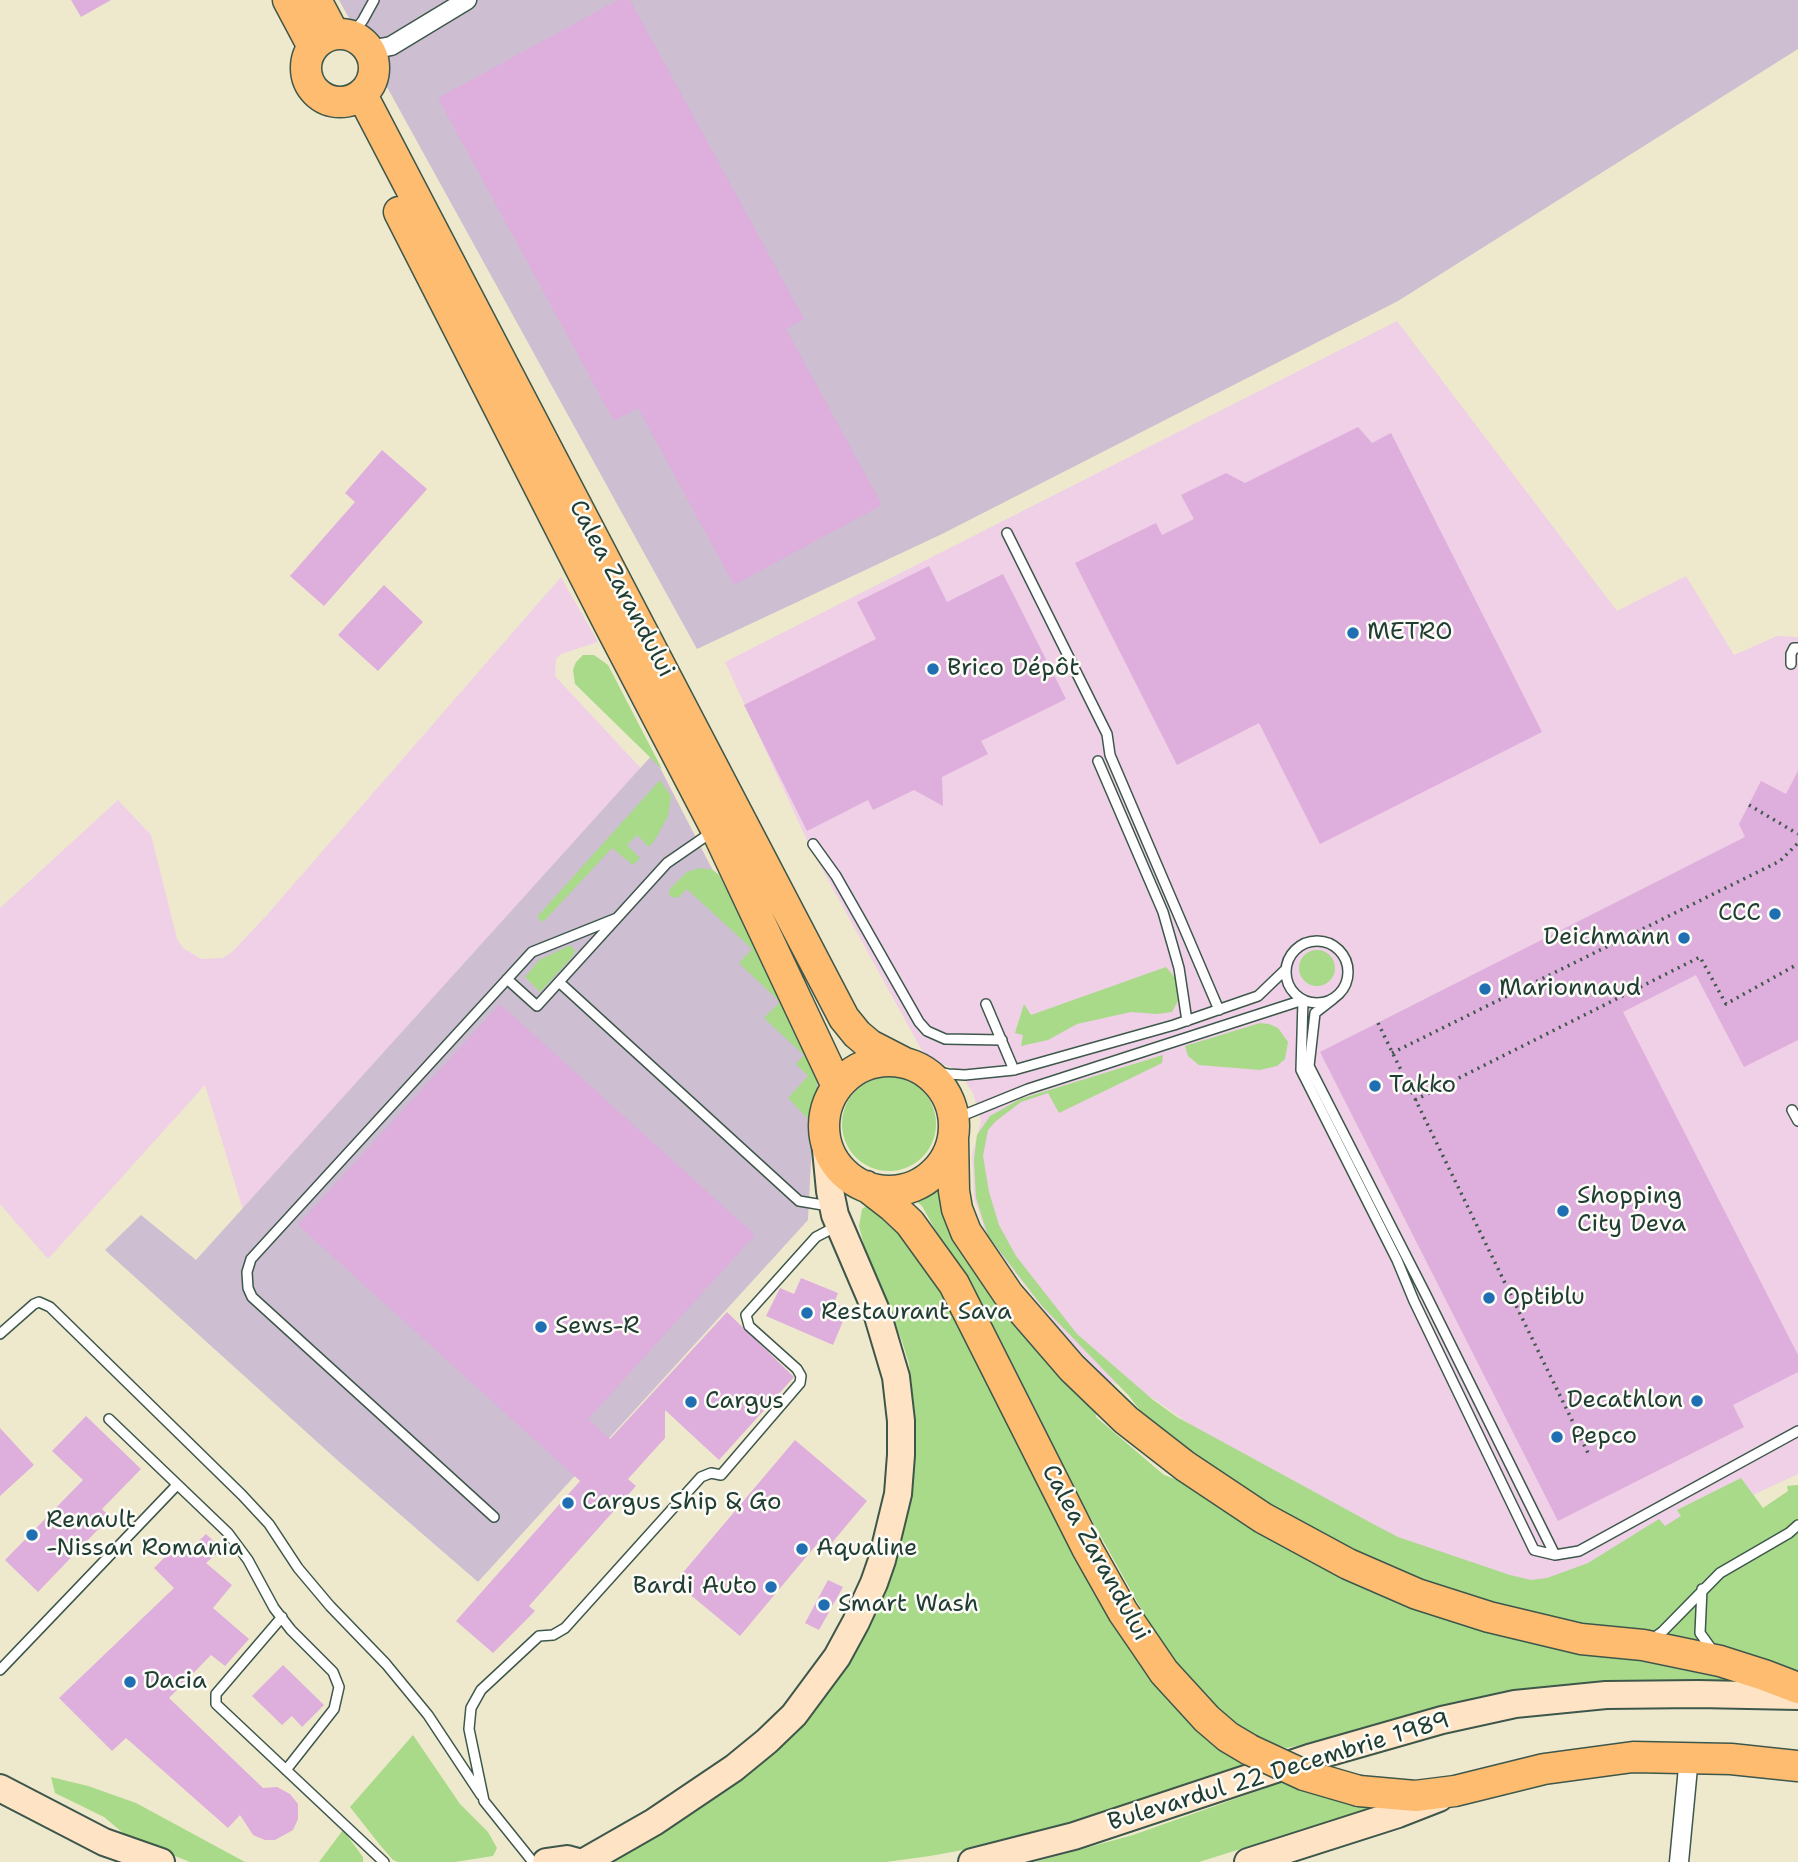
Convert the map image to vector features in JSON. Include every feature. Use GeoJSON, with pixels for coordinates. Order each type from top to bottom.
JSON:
{"type":"FeatureCollection","features":[{"type":"Feature","properties":{"kind":"main road"},"geometry":{"type":"LineString","coordinates":[[288,0],[342,42],[373,59],[373,79],[353,98],[332,101],[313,89],[308,79],[307,57],[342,42]]}},
{"type":"Feature","properties":{"kind":"main road"},"geometry":{"type":"LineString","coordinates":[[316,0],[342,42]]}},
{"type":"Feature","properties":{"kind":"main road","name":"Calea Zarandului"},"geometry":{"type":"LineString","coordinates":[[353,98],[607,622],[716,829],[837,1086]]}},
{"type":"Feature","properties":{"kind":"main road","name":"Calea Zarandului"},"geometry":{"type":"LineString","coordinates":[[353,98],[844,1018],[870,1045],[912,1065],[938,1082],[949,1099],[954,1129],[954,1191],[957,1209],[966,1232],[1009,1294],[1072,1368],[1126,1420],[1185,1466],[1264,1518],[1348,1564],[1417,1594],[1489,1617],[1581,1639],[1643,1645],[1720,1661],[1798,1688]]}},
{"type":"Feature","properties":{"kind":"main road"},"geometry":{"type":"LineString","coordinates":[[584,1862],[691,1798],[767,1741],[801,1706],[837,1657],[874,1583],[891,1530],[898,1494],[901,1421],[896,1377],[886,1340],[836,1216],[824,1120],[828,1102],[837,1086],[850,1073],[865,1065],[884,1060],[912,1065]]}},
{"type":"Feature","properties":{"kind":"main road"},"geometry":{"type":"LineString","coordinates":[[860,1272],[848,1215],[860,1184],[893,1190],[920,1183],[935,1172],[947,1156],[954,1129]]}},
{"type":"Feature","properties":{"kind":"main road","name":"Calea Zarandului"},"geometry":{"type":"LineString","coordinates":[[825,1139],[833,1159],[843,1172],[893,1207],[910,1223],[954,1284],[1088,1550],[1123,1612],[1164,1672],[1207,1719],[1228,1737],[1304,1775],[1359,1791],[1415,1796],[1455,1791],[1498,1779],[1592,1761],[1633,1757],[1689,1757],[1798,1766]]}},
{"type":"Feature","properties":{"kind":"main road","name":"Bulevardul 22 Decembrie 1989"},"geometry":{"type":"LineString","coordinates":[[972,1862],[1073,1836],[1308,1758],[1442,1720],[1515,1704],[1606,1695],[1798,1696]]}},
{"type":"Feature","properties":{"kind":"main road"},"geometry":{"type":"LineString","coordinates":[[0,1788],[126,1857],[161,1862]]}},
{"type":"Feature","properties":{"kind":"main road"},"geometry":{"type":"LineString","coordinates":[[1248,1862],[1398,1814],[1455,1791]]}},
{"type":"Feature","properties":{"kind":"main road"},"geometry":{"type":"LineString","coordinates":[[545,1862],[567,1859],[578,1862]]}},
{"type":"Feature","properties":{"kind":"street"},"geometry":{"type":"LineString","coordinates":[[342,42],[391,46],[467,0]]}},
{"type":"Feature","properties":{"kind":"street"},"geometry":{"type":"LineString","coordinates":[[1679,1862],[1689,1757]]}},
{"type":"Feature","properties":{"kind":"lane"},"geometry":{"type":"LineString","coordinates":[[342,42],[363,20],[374,0]]}},
{"type":"Feature","properties":{"kind":"lane"},"geometry":{"type":"LineString","coordinates":[[1007,533],[1107,734],[1110,755],[1219,1010]]}},
{"type":"Feature","properties":{"kind":"lane"},"geometry":{"type":"LineString","coordinates":[[1791,664],[1791,654],[1794,648],[1798,648]]}},
{"type":"Feature","properties":{"kind":"lane"},"geometry":{"type":"LineString","coordinates":[[1098,761],[1163,912],[1179,968],[1186,1021]]}},
{"type":"Feature","properties":{"kind":"lane"},"geometry":{"type":"LineString","coordinates":[[508,979],[537,1006],[667,863],[716,829]]}},
{"type":"Feature","properties":{"kind":"lane"},"geometry":{"type":"LineString","coordinates":[[813,844],[836,876],[919,1022],[927,1031],[945,1039],[1002,1040]]}},
{"type":"Feature","properties":{"kind":"lane"},"geometry":{"type":"LineString","coordinates":[[494,1517],[252,1297],[246,1279],[251,1259],[532,953],[617,918]]}},
{"type":"Feature","properties":{"kind":"lane"},"geometry":{"type":"LineString","coordinates":[[912,1065],[957,1074],[1014,1070],[1186,1021],[1258,996],[1286,969],[1291,956],[1303,944],[1320,941],[1337,948],[1349,970],[1345,987],[1315,1013],[1309,1066],[1555,1555]]}},
{"type":"Feature","properties":{"kind":"lane"},"geometry":{"type":"LineString","coordinates":[[1286,969],[1292,990],[1303,1000],[1301,1070],[1397,1260],[1413,1301],[1534,1550],[1555,1555],[1579,1551],[1798,1431]]}},
{"type":"Feature","properties":{"kind":"lane"},"geometry":{"type":"LineString","coordinates":[[484,1801],[469,1729],[471,1708],[481,1690],[539,1636],[553,1635],[565,1628],[701,1477],[711,1473],[721,1475],[800,1383],[801,1376],[797,1369],[750,1326],[746,1315],[836,1216],[799,1200],[559,982]]}},
{"type":"Feature","properties":{"kind":"lane"},"geometry":{"type":"LineString","coordinates":[[954,1129],[1002,1098],[1068,1075],[1303,1000],[1323,1003],[1333,999]]}},
{"type":"Feature","properties":{"kind":"lane"},"geometry":{"type":"LineString","coordinates":[[986,1004],[1014,1070]]}},
{"type":"Feature","properties":{"kind":"lane"},"geometry":{"type":"LineString","coordinates":[[1792,1110],[1798,1121]]}},
{"type":"Feature","properties":{"kind":"lane"},"geometry":{"type":"LineString","coordinates":[[0,1334],[34,1304],[39,1302],[50,1307],[242,1495],[269,1524],[298,1568],[330,1606],[386,1664],[428,1715],[484,1801],[533,1862]]}},
{"type":"Feature","properties":{"kind":"lane"},"geometry":{"type":"LineString","coordinates":[[109,1419],[228,1533],[248,1560],[257,1580],[282,1617],[333,1672],[339,1687],[334,1709],[286,1770]]}},
{"type":"Feature","properties":{"kind":"lane"},"geometry":{"type":"LineString","coordinates":[[0,1670],[177,1485]]}},
{"type":"Feature","properties":{"kind":"lane"},"geometry":{"type":"LineString","coordinates":[[1643,1645],[1663,1632],[1720,1573],[1798,1525]]}},
{"type":"Feature","properties":{"kind":"lane"},"geometry":{"type":"LineString","coordinates":[[1702,1589],[1700,1633],[1720,1661]]}},
{"type":"Feature","properties":{"kind":"lane"},"geometry":{"type":"LineString","coordinates":[[282,1617],[215,1699],[216,1704],[383,1861]]}},
{"type":"Feature","properties":{"kind":"path"},"geometry":{"type":"LineString","coordinates":[[1749,805],[1798,834]]}},
{"type":"Feature","properties":{"kind":"path"},"geometry":{"type":"LineString","coordinates":[[1392,1053],[1780,861],[1798,843]]}},
{"type":"Feature","properties":{"kind":"path"},"geometry":{"type":"LineString","coordinates":[[1415,1100],[1700,957],[1726,1003],[1798,964]]}},
{"type":"Feature","properties":{"kind":"path"},"geometry":{"type":"LineString","coordinates":[[1378,1023],[1588,1453]]}},
{"type":"Feature","properties":{"kind":"shaded area"},"geometry":{"type":"Polygon","coordinates":[[[339,0],[1798,0],[1798,49],[1398,301],[942,534],[697,649],[339,0]]]}},
{"type":"Feature","properties":{"kind":"shaded area"},"geometry":{"type":"Polygon","coordinates":[[[1397,321],[1617,611],[1686,576],[1734,655],[1777,636],[1798,637],[1798,1474],[1532,1598],[1398,1550],[1253,1469],[1154,1399],[1106,1380],[1054,1323],[987,1237],[974,1198],[972,1155],[981,1121],[973,1093],[958,1070],[926,1058],[810,847],[725,662],[1397,321]]]}},
{"type":"Feature","properties":{"kind":"shaded area"},"geometry":{"type":"Polygon","coordinates":[[[561,577],[598,642],[561,654],[556,659],[555,676],[649,777],[246,1220],[205,1085],[48,1259],[0,1204],[0,908],[118,800],[151,835],[177,939],[183,948],[201,959],[223,958],[266,916],[561,577]]]}},
{"type":"Feature","properties":{"kind":"shaded area"},"geometry":{"type":"Polygon","coordinates":[[[653,754],[819,1077],[813,1123],[808,1220],[478,1582],[336,1459],[105,1250],[141,1215],[196,1260],[653,754]]]}},
{"type":"Feature","properties":{"kind":"green space"},"geometry":{"type":"Polygon","coordinates":[[[583,655],[594,655],[608,665],[662,769],[575,684],[573,670],[583,655]]]}},
{"type":"Feature","properties":{"kind":"green space"},"geometry":{"type":"Polygon","coordinates":[[[660,780],[671,796],[668,816],[649,847],[637,835],[627,845],[640,858],[633,865],[612,848],[543,922],[537,917],[660,780]]]}},
{"type":"Feature","properties":{"kind":"green space"},"geometry":{"type":"Polygon","coordinates":[[[700,868],[713,870],[719,875],[816,1060],[818,1078],[812,1123],[788,1098],[808,1076],[796,1064],[804,1055],[764,1018],[780,1002],[739,963],[752,949],[687,889],[679,897],[669,895],[670,889],[687,872],[700,868]]]}},
{"type":"Feature","properties":{"kind":"green space"},"geometry":{"type":"Polygon","coordinates":[[[572,946],[575,951],[572,957],[540,992],[525,977],[539,960],[572,946]]]}},
{"type":"Feature","properties":{"kind":"green space"},"geometry":{"type":"Polygon","coordinates":[[[1317,950],[1330,955],[1335,968],[1330,981],[1317,986],[1304,981],[1299,968],[1304,955],[1317,950]]]}},
{"type":"Feature","properties":{"kind":"green space"},"geometry":{"type":"Polygon","coordinates":[[[1166,967],[1178,981],[1182,993],[1172,1012],[1131,1012],[1077,1024],[1048,1040],[1021,1046],[1023,1035],[1015,1033],[1024,1004],[1031,1015],[1166,967]]]}},
{"type":"Feature","properties":{"kind":"green space"},"geometry":{"type":"Polygon","coordinates":[[[1260,1023],[1278,1028],[1288,1042],[1285,1059],[1277,1066],[1260,1070],[1199,1065],[1188,1056],[1185,1046],[1260,1023]]]}},
{"type":"Feature","properties":{"kind":"green space"},"geometry":{"type":"Polygon","coordinates":[[[1163,1055],[1162,1063],[1059,1113],[1048,1093],[1021,1102],[988,1130],[983,1156],[989,1192],[999,1225],[1016,1256],[1077,1334],[1152,1399],[1177,1417],[1375,1525],[1398,1537],[1531,1580],[1547,1578],[1588,1563],[1659,1519],[1665,1526],[1681,1516],[1677,1510],[1741,1478],[1763,1508],[1788,1491],[1787,1486],[1798,1485],[1798,1684],[1429,1596],[1168,1447],[1129,1396],[1042,1306],[988,1236],[976,1198],[974,1160],[977,1135],[990,1116],[1020,1099],[1163,1055]]]}},
{"type":"Feature","properties":{"kind":"green space"},"geometry":{"type":"Polygon","coordinates":[[[889,1077],[907,1081],[922,1091],[932,1106],[936,1124],[932,1142],[922,1157],[907,1167],[889,1171],[871,1167],[856,1157],[846,1142],[842,1124],[846,1106],[856,1091],[871,1081],[889,1077]]]}},
{"type":"Feature","properties":{"kind":"green space"},"geometry":{"type":"Polygon","coordinates":[[[949,1181],[1094,1402],[1096,1417],[1164,1475],[1200,1489],[1283,1540],[1603,1653],[1748,1684],[1660,1681],[1551,1686],[1496,1696],[1348,1735],[1287,1748],[1247,1731],[1209,1702],[1183,1671],[1148,1621],[1085,1508],[1017,1374],[922,1206],[912,1197],[933,1192],[949,1181]]]}},
{"type":"Feature","properties":{"kind":"green space"},"geometry":{"type":"Polygon","coordinates":[[[871,1203],[909,1226],[1099,1578],[1257,1766],[1117,1811],[1001,1843],[930,1856],[886,1862],[615,1862],[615,1859],[788,1735],[908,1499],[914,1456],[909,1364],[867,1257],[859,1226],[862,1209],[871,1203]]]}},
{"type":"Feature","properties":{"kind":"green space"},"geometry":{"type":"Polygon","coordinates":[[[413,1735],[460,1804],[488,1832],[497,1848],[493,1856],[455,1862],[398,1862],[393,1860],[350,1807],[413,1735]]]}},
{"type":"Feature","properties":{"kind":"green space"},"geometry":{"type":"Polygon","coordinates":[[[1291,1776],[1394,1801],[1199,1862],[1035,1862],[1133,1835],[1263,1789],[1291,1776]]]}},
{"type":"Feature","properties":{"kind":"green space"},"geometry":{"type":"Polygon","coordinates":[[[51,1777],[88,1786],[136,1803],[245,1862],[190,1862],[129,1838],[104,1817],[55,1793],[51,1777]]]}},
{"type":"Feature","properties":{"kind":"green space"},"geometry":{"type":"Polygon","coordinates":[[[343,1830],[363,1857],[363,1862],[319,1862],[343,1830]]]}},
{"type":"Feature","properties":{"kind":"building"},"geometry":{"type":"Polygon","coordinates":[[[71,0],[111,0],[81,17],[71,0]]]}},
{"type":"Feature","properties":{"kind":"building"},"geometry":{"type":"Polygon","coordinates":[[[618,0],[630,0],[804,319],[786,329],[882,505],[734,585],[638,408],[614,421],[438,98],[618,0]]]}},
{"type":"Feature","properties":{"kind":"building","name":"METRO"},"geometry":{"type":"Polygon","coordinates":[[[1358,427],[1372,443],[1391,433],[1542,732],[1320,844],[1259,723],[1177,765],[1075,563],[1156,523],[1162,535],[1194,519],[1181,495],[1226,473],[1245,483],[1358,427]]]}},
{"type":"Feature","properties":{"kind":"building"},"geometry":{"type":"Polygon","coordinates":[[[382,450],[427,489],[324,606],[290,576],[355,502],[345,493],[382,450]]]}},
{"type":"Feature","properties":{"kind":"building","name":"Brico Dépôt"},"geometry":{"type":"Polygon","coordinates":[[[929,566],[947,602],[1003,574],[1066,699],[981,741],[988,754],[942,777],[943,806],[914,790],[873,810],[868,800],[807,831],[744,705],[876,639],[857,602],[929,566]]]}},
{"type":"Feature","properties":{"kind":"building"},"geometry":{"type":"Polygon","coordinates":[[[384,585],[423,622],[378,671],[338,635],[384,585]]]}},
{"type":"Feature","properties":{"kind":"building","name":"Shopping City Deva"},"geometry":{"type":"Polygon","coordinates":[[[1798,771],[1798,1040],[1744,1067],[1696,975],[1623,1012],[1798,1355],[1798,1372],[1733,1405],[1744,1427],[1558,1521],[1320,1052],[1745,837],[1739,824],[1761,781],[1786,794],[1798,771]]]}},
{"type":"Feature","properties":{"kind":"building","name":"Sews-R"},"geometry":{"type":"Polygon","coordinates":[[[500,1004],[755,1235],[705,1290],[699,1287],[704,1291],[588,1419],[610,1439],[727,1312],[794,1377],[719,1460],[665,1410],[665,1438],[628,1479],[636,1486],[529,1606],[535,1611],[493,1653],[456,1621],[580,1481],[298,1225],[500,1004]]]}},
{"type":"Feature","properties":{"kind":"building","name":"Restaurant Sava"},"geometry":{"type":"Polygon","coordinates":[[[801,1278],[838,1293],[834,1303],[848,1309],[833,1345],[766,1316],[780,1288],[794,1294],[801,1278]]]}},
{"type":"Feature","properties":{"kind":"building"},"geometry":{"type":"Polygon","coordinates":[[[86,1416],[141,1469],[102,1509],[110,1517],[38,1592],[5,1560],[83,1480],[52,1451],[86,1416]]]}},
{"type":"Feature","properties":{"kind":"building"},"geometry":{"type":"Polygon","coordinates":[[[0,1428],[34,1465],[0,1496],[0,1428]]]}},
{"type":"Feature","properties":{"kind":"building"},"geometry":{"type":"Polygon","coordinates":[[[795,1440],[867,1501],[830,1545],[822,1538],[740,1636],[675,1582],[795,1440]]]}},
{"type":"Feature","properties":{"kind":"building","name":"Dacia"},"geometry":{"type":"Polygon","coordinates":[[[206,1534],[222,1549],[206,1563],[232,1585],[213,1608],[249,1639],[225,1666],[211,1655],[169,1698],[263,1788],[277,1787],[290,1794],[298,1804],[298,1819],[293,1830],[275,1840],[265,1840],[253,1835],[240,1815],[228,1828],[126,1738],[112,1751],[59,1698],[174,1588],[154,1568],[177,1545],[186,1553],[206,1534]]]}},
{"type":"Feature","properties":{"kind":"building","name":"Smart Wash"},"geometry":{"type":"Polygon","coordinates":[[[828,1580],[843,1587],[819,1630],[805,1623],[828,1580]]]}},
{"type":"Feature","properties":{"kind":"building"},"geometry":{"type":"Polygon","coordinates":[[[283,1665],[324,1705],[302,1727],[292,1716],[282,1725],[252,1696],[283,1665]]]}},
{"type":"Feature","properties":{"kind":"place","name":"METRO"},"geometry":{"type":"Point","coordinates":[1353,633]}},
{"type":"Feature","properties":{"kind":"place","name":"Brico Dépôt"},"geometry":{"type":"Point","coordinates":[933,669]}},
{"type":"Feature","properties":{"kind":"place","name":"CCC"},"geometry":{"type":"Point","coordinates":[1775,914]}},
{"type":"Feature","properties":{"kind":"place","name":"Deichmann"},"geometry":{"type":"Point","coordinates":[1684,938]}},
{"type":"Feature","properties":{"kind":"place","name":"Marionnaud"},"geometry":{"type":"Point","coordinates":[1485,989]}},
{"type":"Feature","properties":{"kind":"place","name":"Takko"},"geometry":{"type":"Point","coordinates":[1375,1086]}},
{"type":"Feature","properties":{"kind":"place","name":"Shopping City Deva"},"geometry":{"type":"Point","coordinates":[1563,1211]}},
{"type":"Feature","properties":{"kind":"place","name":"Optiblu"},"geometry":{"type":"Point","coordinates":[1489,1298]}},
{"type":"Feature","properties":{"kind":"place","name":"Restaurant Sava"},"geometry":{"type":"Point","coordinates":[807,1313]}},
{"type":"Feature","properties":{"kind":"place","name":"Sews-R"},"geometry":{"type":"Point","coordinates":[541,1327]}},
{"type":"Feature","properties":{"kind":"place","name":"Decathlon"},"geometry":{"type":"Point","coordinates":[1697,1401]}},
{"type":"Feature","properties":{"kind":"place","name":"Cargus"},"geometry":{"type":"Point","coordinates":[691,1402]}},
{"type":"Feature","properties":{"kind":"place","name":"Pepco"},"geometry":{"type":"Point","coordinates":[1557,1437]}},
{"type":"Feature","properties":{"kind":"place","name":"Cargus Ship & Go"},"geometry":{"type":"Point","coordinates":[568,1503]}},
{"type":"Feature","properties":{"kind":"place","name":"Renault -Nissan Romania"},"geometry":{"type":"Point","coordinates":[32,1535]}},
{"type":"Feature","properties":{"kind":"place","name":"Aqualine"},"geometry":{"type":"Point","coordinates":[802,1549]}},
{"type":"Feature","properties":{"kind":"place","name":"Bardi Auto"},"geometry":{"type":"Point","coordinates":[771,1587]}},
{"type":"Feature","properties":{"kind":"place","name":"Smart Wash"},"geometry":{"type":"Point","coordinates":[824,1605]}},
{"type":"Feature","properties":{"kind":"place","name":"Dacia"},"geometry":{"type":"Point","coordinates":[130,1682]}}]}
